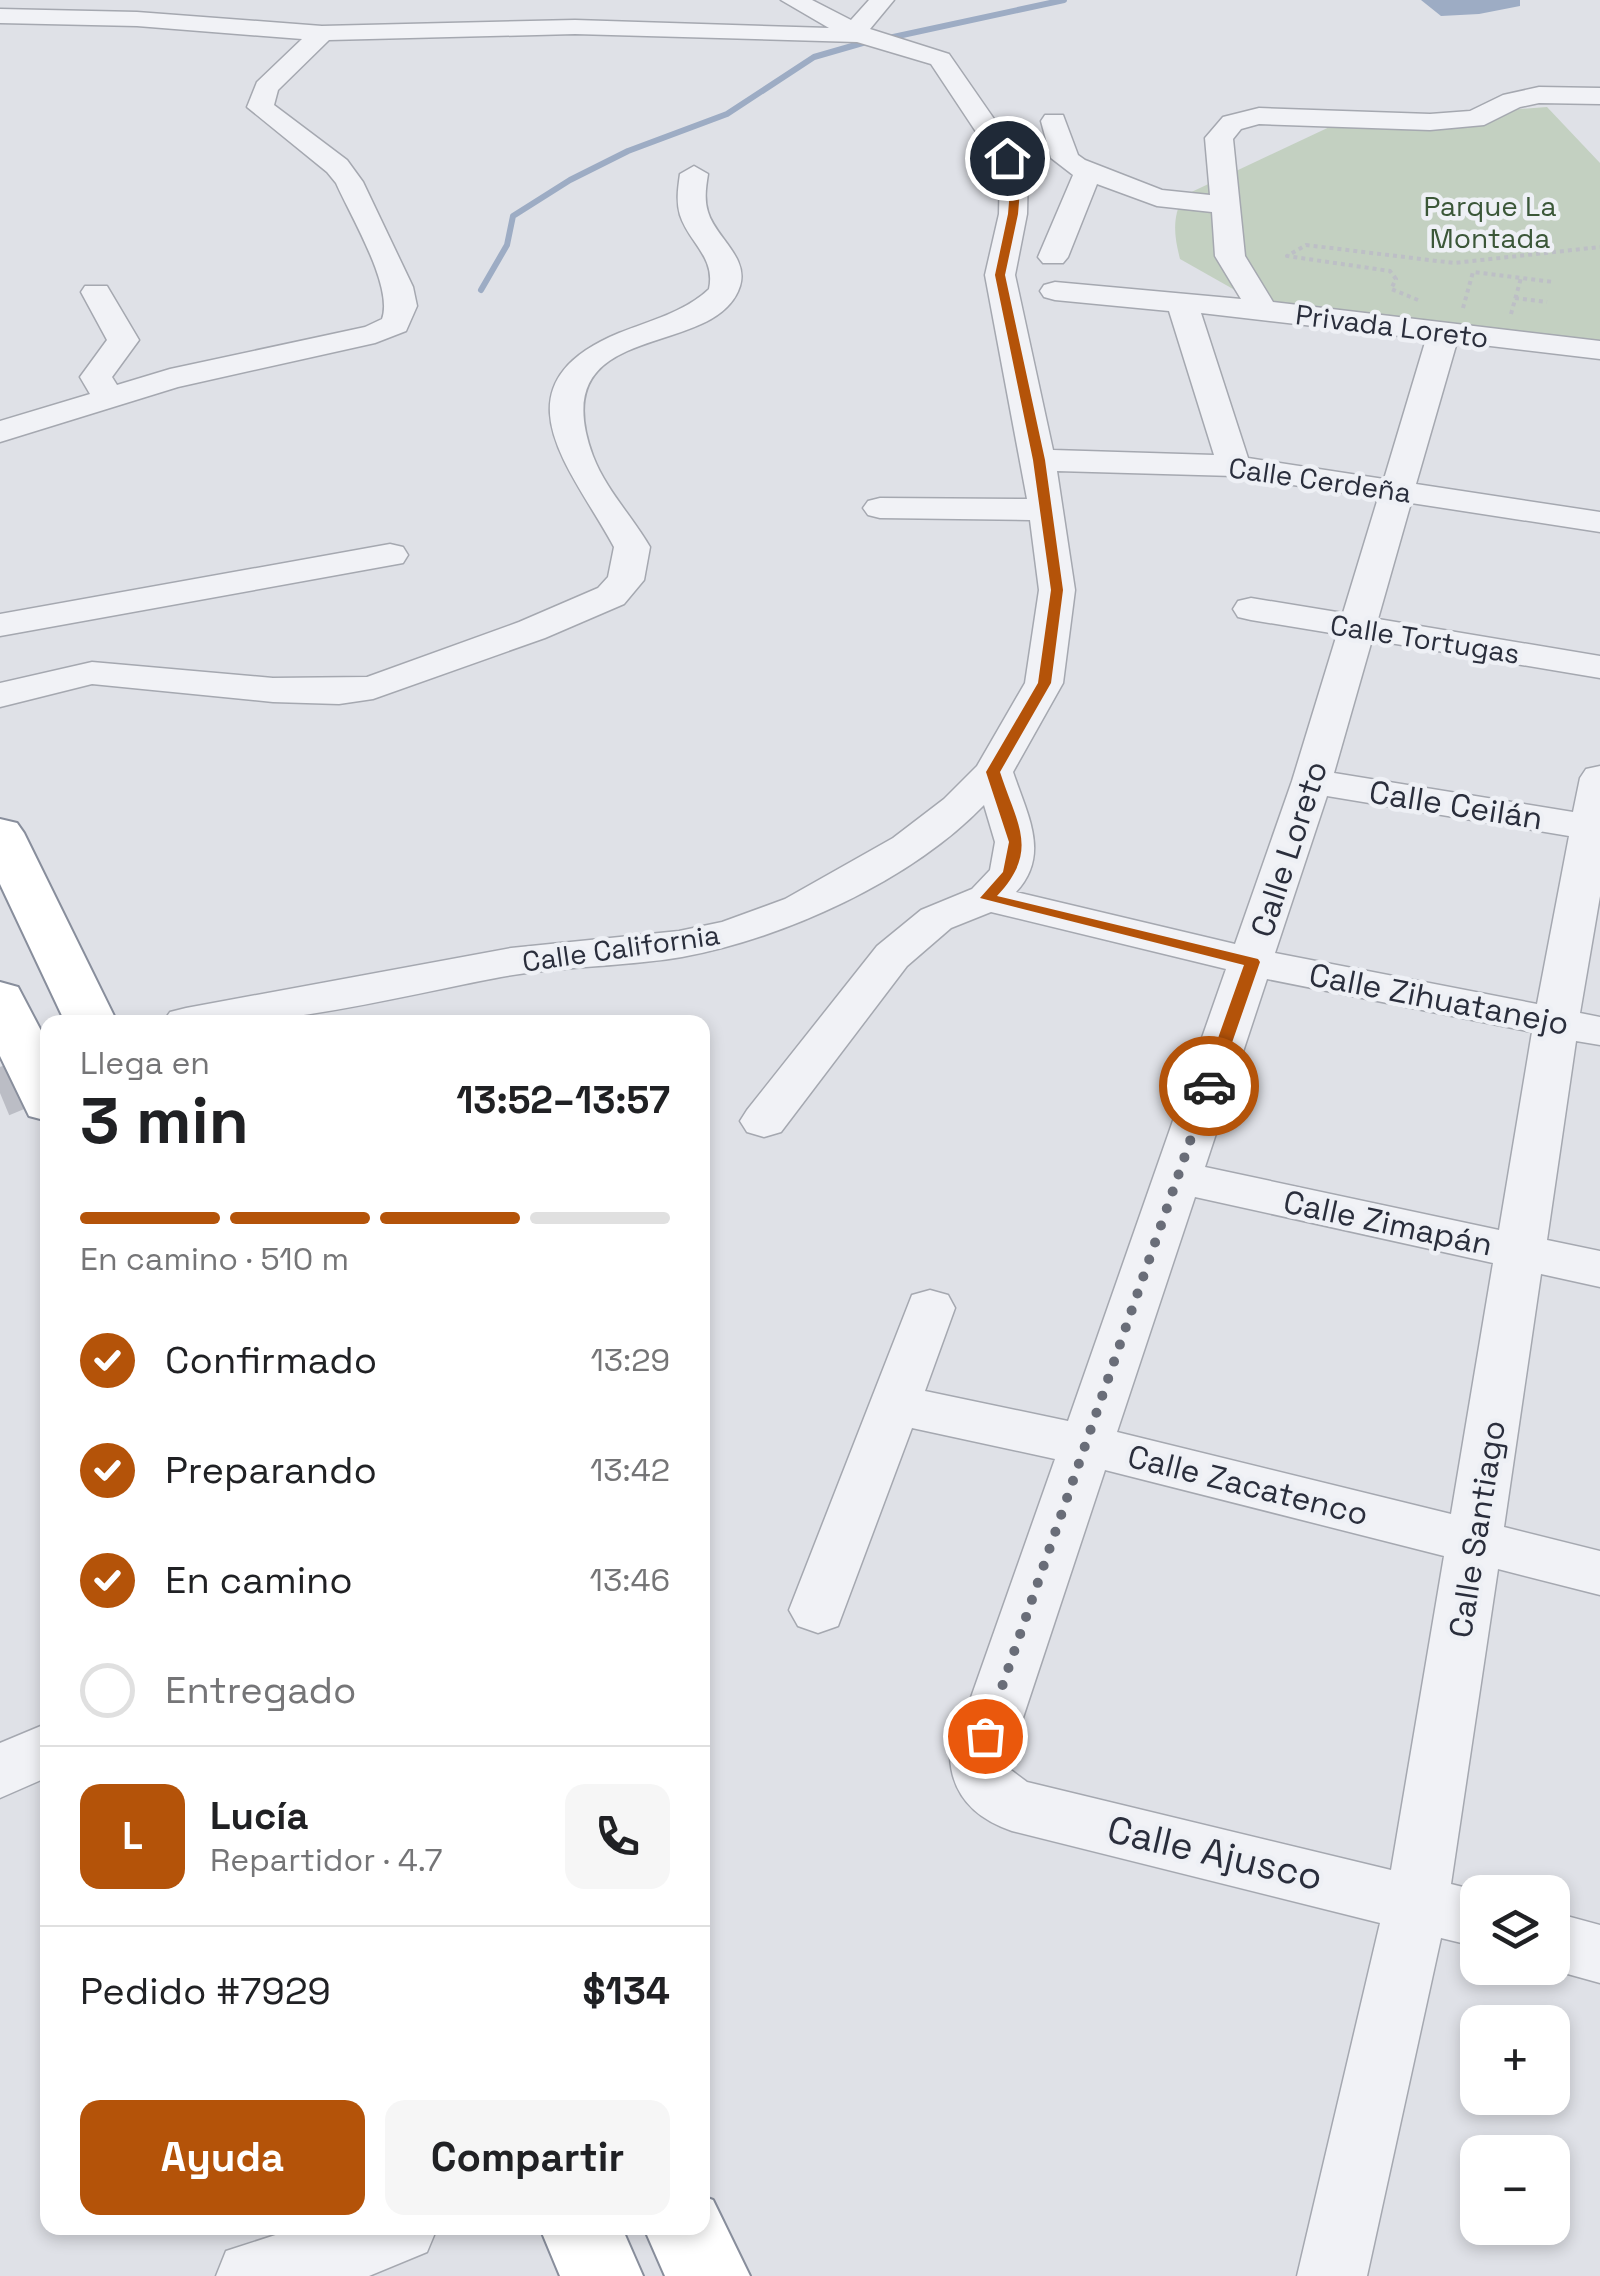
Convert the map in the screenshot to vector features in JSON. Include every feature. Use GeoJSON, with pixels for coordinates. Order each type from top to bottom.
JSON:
{"type":"FeatureCollection","features":[{"type":"Feature","properties":{"kind":"highway"},"geometry":{"type":"LineString","coordinates":[[0,834],[87,1015]]}},
{"type":"Feature","properties":{"kind":"highway"},"geometry":{"type":"LineString","coordinates":[[0,998],[40,1086]]}},
{"type":"Feature","properties":{"kind":"highway"},"geometry":{"type":"LineString","coordinates":[[583,2235],[602,2276]]}},
{"type":"Feature","properties":{"kind":"highway"},"geometry":{"type":"LineString","coordinates":[[688,2235],[709,2276]]}},
{"type":"Feature","properties":{"kind":"street","name":"Calle California"},"geometry":{"type":"LineString","coordinates":[[224,1015],[511,962],[679,944],[734,933],[837,890],[908,846],[958,808],[993,772],[1044,683],[1057,590],[1039,460],[1000,275],[1013,214],[1014,168],[940,59],[870,18],[818,12],[793,0]]}},
{"type":"Feature","properties":{"kind":"street"},"geometry":{"type":"LineString","coordinates":[[759,32],[818,12],[870,18]]}},
{"type":"Feature","properties":{"kind":"street"},"geometry":{"type":"LineString","coordinates":[[0,16],[119,18],[322,34],[575,27],[759,32],[870,18]]}},
{"type":"Feature","properties":{"kind":"street"},"geometry":{"type":"LineString","coordinates":[[0,432],[108,398],[308,346],[375,334],[395,324],[402,306],[398,286],[349,182],[338,166],[260,107],[266,88],[322,34]]}},
{"type":"Feature","properties":{"kind":"street"},"geometry":{"type":"LineString","coordinates":[[1263,310],[1230,256],[1220,138],[1232,123],[1259,116],[1430,122],[1475,119],[1512,101],[1539,95],[1600,96]]}},
{"type":"Feature","properties":{"kind":"street"},"geometry":{"type":"LineString","coordinates":[[1054,122],[1065,158],[1088,172],[1157,198],[1224,205]]}},
{"type":"Feature","properties":{"kind":"street"},"geometry":{"type":"LineString","coordinates":[[1053,257],[1088,172]]}},
{"type":"Feature","properties":{"kind":"street"},"geometry":{"type":"LineString","coordinates":[[0,694],[92,673],[273,690],[339,692],[373,688],[532,630],[611,596],[626,580],[632,547],[576,456],[567,390],[580,366],[595,356],[676,323],[708,306],[723,291],[726,272],[721,256],[691,216],[688,198],[694,174]]}},
{"type":"Feature","properties":{"kind":"street","name":"Privada Loreto"},"geometry":{"type":"LineString","coordinates":[[1055,291],[1184,305],[1441,323],[1600,350]]}},
{"type":"Feature","properties":{"kind":"street"},"geometry":{"type":"LineString","coordinates":[[96,292],[122,340],[96,377],[108,398]]}},
{"type":"Feature","properties":{"kind":"street"},"geometry":{"type":"LineString","coordinates":[[1184,305],[1234,466]]}},
{"type":"Feature","properties":{"kind":"street","name":"Calle Loreto"},"geometry":{"type":"LineString","coordinates":[[980,1757],[1312,781],[1399,490],[1441,323]]}},
{"type":"Feature","properties":{"kind":"street","name":"Calle Cerdeña"},"geometry":{"type":"LineString","coordinates":[[1039,460],[1234,466],[1600,522]]}},
{"type":"Feature","properties":{"kind":"street"},"geometry":{"type":"LineString","coordinates":[[880,508],[1043,510]]}},
{"type":"Feature","properties":{"kind":"street"},"geometry":{"type":"LineString","coordinates":[[0,625],[390,555]]}},
{"type":"Feature","properties":{"kind":"street","name":"Calle Tortugas"},"geometry":{"type":"LineString","coordinates":[[1251,609],[1600,668]]}},
{"type":"Feature","properties":{"kind":"street"},"geometry":{"type":"LineString","coordinates":[[764,1121],[878,980],[892,956],[936,919],[987,898],[1010,873],[1016,842],[993,772]]}},
{"type":"Feature","properties":{"kind":"street","name":"Calle Ceilán"},"geometry":{"type":"LineString","coordinates":[[1312,781],[1597,812]]}},
{"type":"Feature","properties":{"kind":"street","name":"Calle Santiago"},"geometry":{"type":"LineString","coordinates":[[1332,2276],[1417,1902],[1522,1252],[1578,1027],[1597,812]]}},
{"type":"Feature","properties":{"kind":"street","name":"Calle Zihuatanejo"},"geometry":{"type":"LineString","coordinates":[[987,898],[1252,962],[1578,1027]]}},
{"type":"Feature","properties":{"kind":"street","name":"Calle Zimapán"},"geometry":{"type":"LineString","coordinates":[[1177,1177],[1600,1269]]}},
{"type":"Feature","properties":{"kind":"street"},"geometry":{"type":"LineString","coordinates":[[818,1610],[930,1308]]}},
{"type":"Feature","properties":{"kind":"street","name":"Calle Zacatenco"},"geometry":{"type":"LineString","coordinates":[[894,1406],[1086,1445],[1600,1573]]}},
{"type":"Feature","properties":{"kind":"street"},"geometry":{"type":"LineString","coordinates":[[0,1772],[40,1752]]}},
{"type":"Feature","properties":{"kind":"street","name":"Calle Ajusco"},"geometry":{"type":"LineString","coordinates":[[980,1757],[980,1776],[991,1793],[1012,1805],[1460,1914]]}},
{"type":"Feature","properties":{"kind":"street"},"geometry":{"type":"LineString","coordinates":[[1570,1946],[1600,1954]]}},
{"type":"Feature","properties":{"kind":"street"},"geometry":{"type":"LineString","coordinates":[[252,2276],[389,2235]]}},
{"type":"Feature","properties":{"kind":"path"},"geometry":{"type":"LineString","coordinates":[[1478,260],[1441,323],[1411,295],[1391,289],[1396,280],[1390,271],[1287,256],[1306,245],[1454,263],[1478,260],[1600,248]]}},
{"type":"Feature","properties":{"kind":"path"},"geometry":{"type":"LineString","coordinates":[[1472,272],[1554,282]]}},
{"type":"Feature","properties":{"kind":"path"},"geometry":{"type":"LineString","coordinates":[[1509,324],[1520,278]]}},
{"type":"Feature","properties":{"kind":"path"},"geometry":{"type":"LineString","coordinates":[[1515,298],[1548,302]]}},
{"type":"Feature","properties":{"kind":"green space","name":"Parque La Montada"},"geometry":{"type":"Polygon","coordinates":[[[1547,107],[1600,163],[1600,343],[1256,302],[1180,259],[1175,227],[1183,196],[1338,123],[1547,107]]]}},
{"type":"Feature","properties":{"kind":"water"},"geometry":{"type":"Polygon","coordinates":[[[1421,0],[1520,0],[1520,6],[1441,16],[1421,0]]]}},
{"type":"Feature","properties":{"kind":"waterway"},"geometry":{"type":"LineString","coordinates":[[884,39],[1064,0]]}},
{"type":"Feature","properties":{"kind":"waterway"},"geometry":{"type":"LineString","coordinates":[[481,290],[507,245],[513,216],[570,180],[628,151],[727,114],[814,57],[866,42]]}},
{"type":"Feature","properties":{"kind":"tunnel"},"geometry":{"type":"LineString","coordinates":[[0,1093],[40,1076]]}},
{"type":"Feature","properties":{"kind":"way so far"},"geometry":{"type":"LineString","coordinates":[[985,1736],[1209,1086]]}},
{"type":"Feature","properties":{"kind":"route"},"geometry":{"type":"LineString","coordinates":[[1007,158],[1016,178],[1000,275],[1014,358],[1039,460],[1057,590],[1044,683],[993,772],[1016,842],[1010,873],[987,898],[1252,962],[1209,1086]]}}]}
